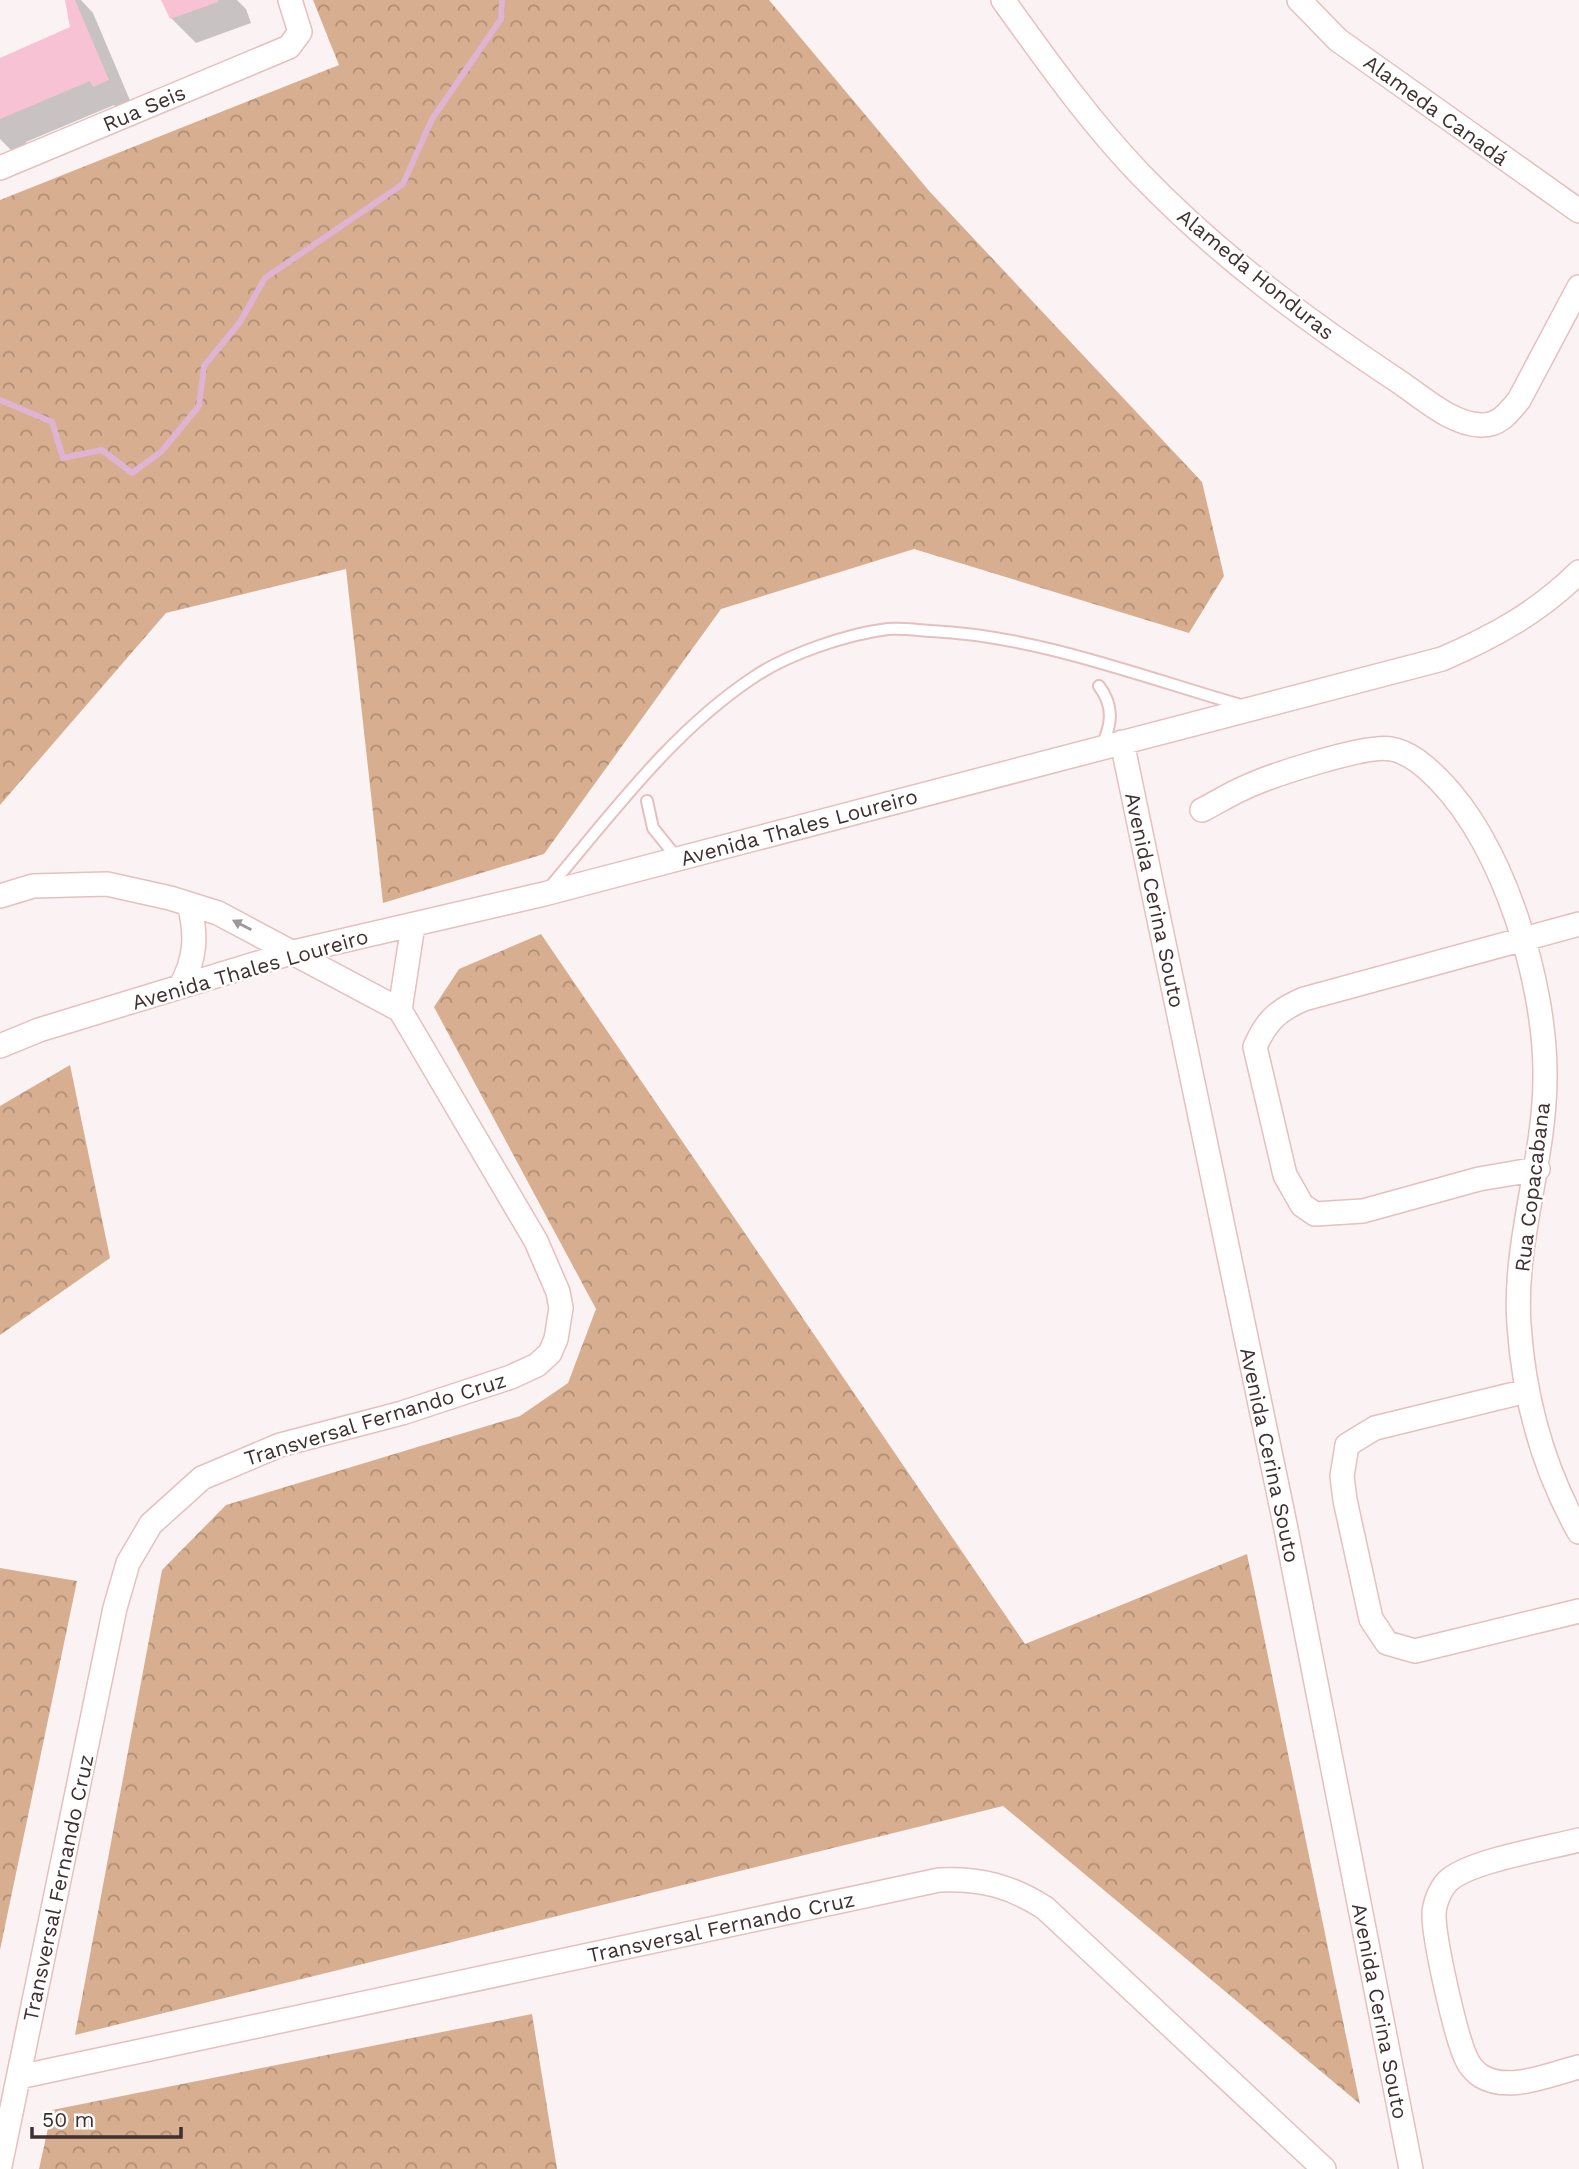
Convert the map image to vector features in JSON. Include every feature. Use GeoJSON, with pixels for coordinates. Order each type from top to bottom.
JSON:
{"type":"FeatureCollection","features":[{"type":"Feature","properties":{"kind":"street","name":"Rua Seis"},"geometry":{"type":"LineString","coordinates":[[0,168],[289,47],[300,32],[290,0]]}},
{"type":"Feature","properties":{"kind":"street","name":"Alameda Honduras"},"geometry":{"type":"LineString","coordinates":[[1003,0],[1099,127],[1201,234],[1325,333],[1457,420],[1482,425],[1499,421],[1509,412],[1519,400],[1579,287]]}},
{"type":"Feature","properties":{"kind":"street","name":"Alameda Canadá"},"geometry":{"type":"LineString","coordinates":[[1299,0],[1338,40],[1579,211]]}},
{"type":"Feature","properties":{"kind":"street","name":"Avenida Thales Loureiro"},"geometry":{"type":"LineString","coordinates":[[0,1046],[39,1030],[294,952],[544,894],[1442,659],[1499,634],[1542,604],[1579,572]]}},
{"type":"Feature","properties":{"kind":"street","name":"Avenida Cerina Souto"},"geometry":{"type":"LineString","coordinates":[[1111,745],[1287,1537],[1411,2169]]}},
{"type":"Feature","properties":{"kind":"street","name":"Rua Copacabana"},"geometry":{"type":"LineString","coordinates":[[1202,810],[1246,786],[1364,750],[1388,748],[1400,751],[1428,769],[1454,795],[1474,824],[1504,883],[1523,940],[1538,1008],[1545,1072],[1538,1169],[1521,1263],[1519,1323],[1527,1391],[1549,1466],[1579,1532]]}},
{"type":"Feature","properties":{"kind":"street"},"geometry":{"type":"LineString","coordinates":[[0,896],[33,886],[107,884],[191,913],[218,913],[400,1010],[413,925]]}},
{"type":"Feature","properties":{"kind":"street"},"geometry":{"type":"LineString","coordinates":[[180,987],[191,967],[191,913]]}},
{"type":"Feature","properties":{"kind":"street"},"geometry":{"type":"LineString","coordinates":[[1538,1169],[1479,1179],[1363,1211],[1329,1215],[1308,1209],[1302,1205],[1285,1175],[1255,1047],[1264,1027],[1285,1007],[1579,924]]}},
{"type":"Feature","properties":{"kind":"street","name":"Transversal Fernando Cruz"},"geometry":{"type":"LineString","coordinates":[[0,2165],[115,1608],[128,1563],[151,1524],[202,1478],[236,1462],[280,1445],[402,1413],[511,1377],[537,1365],[550,1353],[556,1339],[561,1319],[558,1292],[536,1241],[400,1010]]}},
{"type":"Feature","properties":{"kind":"street"},"geometry":{"type":"LineString","coordinates":[[1527,1391],[1375,1429],[1347,1445],[1342,1476],[1371,1619],[1387,1643],[1415,1651],[1579,1611]]}},
{"type":"Feature","properties":{"kind":"street"},"geometry":{"type":"LineString","coordinates":[[1579,1840],[1465,1870],[1448,1882],[1438,1897],[1434,1914],[1446,1986],[1467,2061],[1480,2076],[1497,2081],[1518,2082],[1579,2067]]}},
{"type":"Feature","properties":{"kind":"street","name":"Transversal Fernando Cruz"},"geometry":{"type":"LineString","coordinates":[[19,2077],[939,1880],[967,1878],[993,1882],[1020,1892],[1045,1908],[1324,2169]]}},
{"type":"Feature","properties":{"kind":"lane"},"geometry":{"type":"LineString","coordinates":[[544,894],[647,772],[698,723],[755,676],[817,647],[889,629],[954,632],[1014,639],[1254,709]]}},
{"type":"Feature","properties":{"kind":"lane"},"geometry":{"type":"LineString","coordinates":[[1099,686],[1111,710],[1111,745]]}},
{"type":"Feature","properties":{"kind":"lane"},"geometry":{"type":"LineString","coordinates":[[648,801],[653,828],[662,842],[679,859]]}},
{"type":"Feature","properties":{"kind":"green space"},"geometry":{"type":"Polygon","coordinates":[[[313,0],[769,0],[930,192],[1202,482],[1224,576],[1189,633],[914,549],[721,609],[544,854],[383,903],[346,569],[166,613],[0,805],[0,200],[339,65],[313,0]]]}},
{"type":"Feature","properties":{"kind":"green space"},"geometry":{"type":"Polygon","coordinates":[[[541,934],[1025,1644],[1247,1554],[1360,2104],[1003,1806],[75,2035],[162,1570],[226,1505],[520,1416],[568,1383],[596,1309],[434,1007],[459,969],[541,934]]]}},
{"type":"Feature","properties":{"kind":"green space"},"geometry":{"type":"Polygon","coordinates":[[[70,1065],[110,1258],[0,1335],[0,1106],[70,1065]]]}},
{"type":"Feature","properties":{"kind":"green space"},"geometry":{"type":"Polygon","coordinates":[[[0,1568],[77,1581],[0,1950],[0,1568]]]}},
{"type":"Feature","properties":{"kind":"green space"},"geometry":{"type":"Polygon","coordinates":[[[532,2014],[557,2169],[39,2169],[52,2110],[532,2014]]]}},
{"type":"Feature","properties":{"kind":"building"},"geometry":{"type":"Polygon","coordinates":[[[65,0],[75,0],[109,80],[93,87],[90,81],[0,119],[0,58],[70,27],[65,0]]]}},
{"type":"Feature","properties":{"kind":"building"},"geometry":{"type":"Polygon","coordinates":[[[161,0],[218,0],[218,2],[170,19],[161,0]]]}},
{"type":"Feature","properties":{"kind":"waterway"},"geometry":{"type":"LineString","coordinates":[[0,400],[52,422],[63,458],[102,450],[132,473],[161,452],[199,406],[204,366],[240,322],[265,278],[403,184],[432,119],[501,19],[502,0]]}}]}
